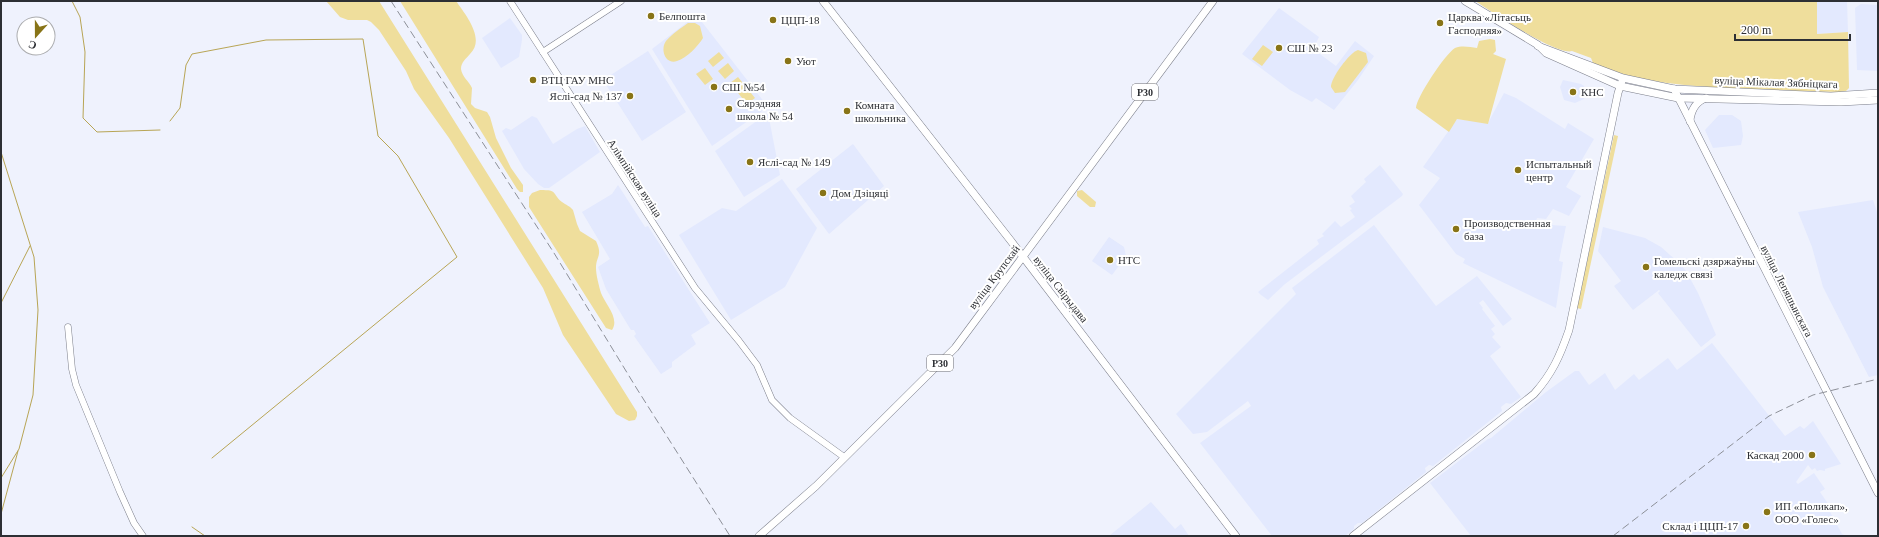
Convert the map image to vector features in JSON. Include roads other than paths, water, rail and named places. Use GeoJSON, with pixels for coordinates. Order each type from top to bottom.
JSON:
{"type":"FeatureCollection","features":[{"type":"Feature","properties":{"kind":"main road","name":"вуліца Свірыдава"},"geometry":{"type":"LineString","coordinates":[[823,1],[1023,258],[1236,536]]}},
{"type":"Feature","properties":{"kind":"main road","name":"вуліца Крупскай"},"geometry":{"type":"LineString","coordinates":[[759,536],[816,486],[955,348],[1213,1]]}},
{"type":"Feature","properties":{"kind":"main road"},"geometry":{"type":"LineString","coordinates":[[1464,1],[1538,46],[1546,53],[1620,86],[1678,98]]}},
{"type":"Feature","properties":{"kind":"main road"},"geometry":{"type":"LineString","coordinates":[[1538,46],[1623,78],[1674,89]]}},
{"type":"Feature","properties":{"kind":"main road"},"geometry":{"type":"LineString","coordinates":[[1354,536],[1534,394],[1548,379],[1569,330],[1620,86],[1623,78]]}},
{"type":"Feature","properties":{"kind":"main road","name":"вуліца Мікалая Зябніцкага"},"geometry":{"type":"LineString","coordinates":[[1674,89],[1831,96],[1878,93]]}},
{"type":"Feature","properties":{"kind":"main road","name":"вуліца Лепяшынскага"},"geometry":{"type":"LineString","coordinates":[[1674,89],[1878,493]]}},
{"type":"Feature","properties":{"kind":"main road","name":"вуліца Мікалая Зябніцкага"},"geometry":{"type":"LineString","coordinates":[[1678,98],[1841,102],[1878,100]]}},
{"type":"Feature","properties":{"kind":"main road"},"geometry":{"type":"LineString","coordinates":[[1690,121],[1694,107],[1706,98]]}},
{"type":"Feature","properties":{"kind":"street","name":"Алімпійская вуліца"},"geometry":{"type":"LineString","coordinates":[[510,1],[695,288],[739,342],[760,372],[772,400],[790,418],[844,458]]}},
{"type":"Feature","properties":{"kind":"street"},"geometry":{"type":"LineString","coordinates":[[543,52],[621,1]]}},
{"type":"Feature","properties":{"kind":"street"},"geometry":{"type":"LineString","coordinates":[[68,328],[72,369],[82,402],[134,523],[143,536]]}},
{"type":"Feature","properties":{"kind":"waterway"},"geometry":{"type":"LineString","coordinates":[[72,1],[80,17],[85,52],[83,118],[97,132],[160,130]]}},
{"type":"Feature","properties":{"kind":"waterway"},"geometry":{"type":"LineString","coordinates":[[170,121],[180,108],[186,65],[192,54],[266,40],[363,39],[378,136],[398,156],[457,257],[212,458]]}},
{"type":"Feature","properties":{"kind":"waterway"},"geometry":{"type":"LineString","coordinates":[[1,152],[34,257],[38,310],[33,395],[19,449],[1,478]]}},
{"type":"Feature","properties":{"kind":"waterway"},"geometry":{"type":"LineString","coordinates":[[1,303],[30,246]]}},
{"type":"Feature","properties":{"kind":"waterway"},"geometry":{"type":"LineString","coordinates":[[1,514],[18,451]]}},
{"type":"Feature","properties":{"kind":"waterway"},"geometry":{"type":"LineString","coordinates":[[192,527],[205,536]]}},
{"type":"Feature","properties":{"kind":"railway"},"geometry":{"type":"LineString","coordinates":[[391,1],[554,253],[637,389],[730,536]]}},
{"type":"Feature","properties":{"kind":"railway"},"geometry":{"type":"LineString","coordinates":[[1613,536],[1769,416],[1813,395],[1878,379]]}},
{"type":"Feature","properties":{"kind":"place","name":"Белпошта"},"geometry":{"type":"Point","coordinates":[651,16]}},
{"type":"Feature","properties":{"kind":"place","name":"ЦЦП-18"},"geometry":{"type":"Point","coordinates":[773,20]}},
{"type":"Feature","properties":{"kind":"place","name":"Царква «Літасьць Гасподняя»"},"geometry":{"type":"Point","coordinates":[1440,23]}},
{"type":"Feature","properties":{"kind":"place","name":"СШ № 23"},"geometry":{"type":"Point","coordinates":[1279,48]}},
{"type":"Feature","properties":{"kind":"place","name":"Уют"},"geometry":{"type":"Point","coordinates":[788,61]}},
{"type":"Feature","properties":{"kind":"place","name":"ВТЦ ГАУ МНС"},"geometry":{"type":"Point","coordinates":[533,80]}},
{"type":"Feature","properties":{"kind":"place","name":"СШ №54"},"geometry":{"type":"Point","coordinates":[714,87]}},
{"type":"Feature","properties":{"kind":"place","name":"КНС"},"geometry":{"type":"Point","coordinates":[1573,92]}},
{"type":"Feature","properties":{"kind":"place","name":"Яслі-сад № 137"},"geometry":{"type":"Point","coordinates":[630,96]}},
{"type":"Feature","properties":{"kind":"place","name":"Сярэдняя школа № 54"},"geometry":{"type":"Point","coordinates":[729,109]}},
{"type":"Feature","properties":{"kind":"place","name":"Комната школьника"},"geometry":{"type":"Point","coordinates":[847,111]}},
{"type":"Feature","properties":{"kind":"place","name":"Яслі-сад № 149"},"geometry":{"type":"Point","coordinates":[750,162]}},
{"type":"Feature","properties":{"kind":"place","name":"Испытальный центр"},"geometry":{"type":"Point","coordinates":[1518,170]}},
{"type":"Feature","properties":{"kind":"place","name":"Дом Дзіцяці"},"geometry":{"type":"Point","coordinates":[823,193]}},
{"type":"Feature","properties":{"kind":"place","name":"Производственная база"},"geometry":{"type":"Point","coordinates":[1456,229]}},
{"type":"Feature","properties":{"kind":"place","name":"НТС"},"geometry":{"type":"Point","coordinates":[1110,260]}},
{"type":"Feature","properties":{"kind":"place","name":"Гомельскі дзяржаўны каледж связі"},"geometry":{"type":"Point","coordinates":[1646,267]}},
{"type":"Feature","properties":{"kind":"place","name":"Каскад 2000"},"geometry":{"type":"Point","coordinates":[1812,455]}},
{"type":"Feature","properties":{"kind":"place","name":"ИП «Поликап», ООО «Голес»"},"geometry":{"type":"Point","coordinates":[1767,512]}},
{"type":"Feature","properties":{"kind":"place","name":"Склад і ЦЦП-17"},"geometry":{"type":"Point","coordinates":[1746,526]}}]}
